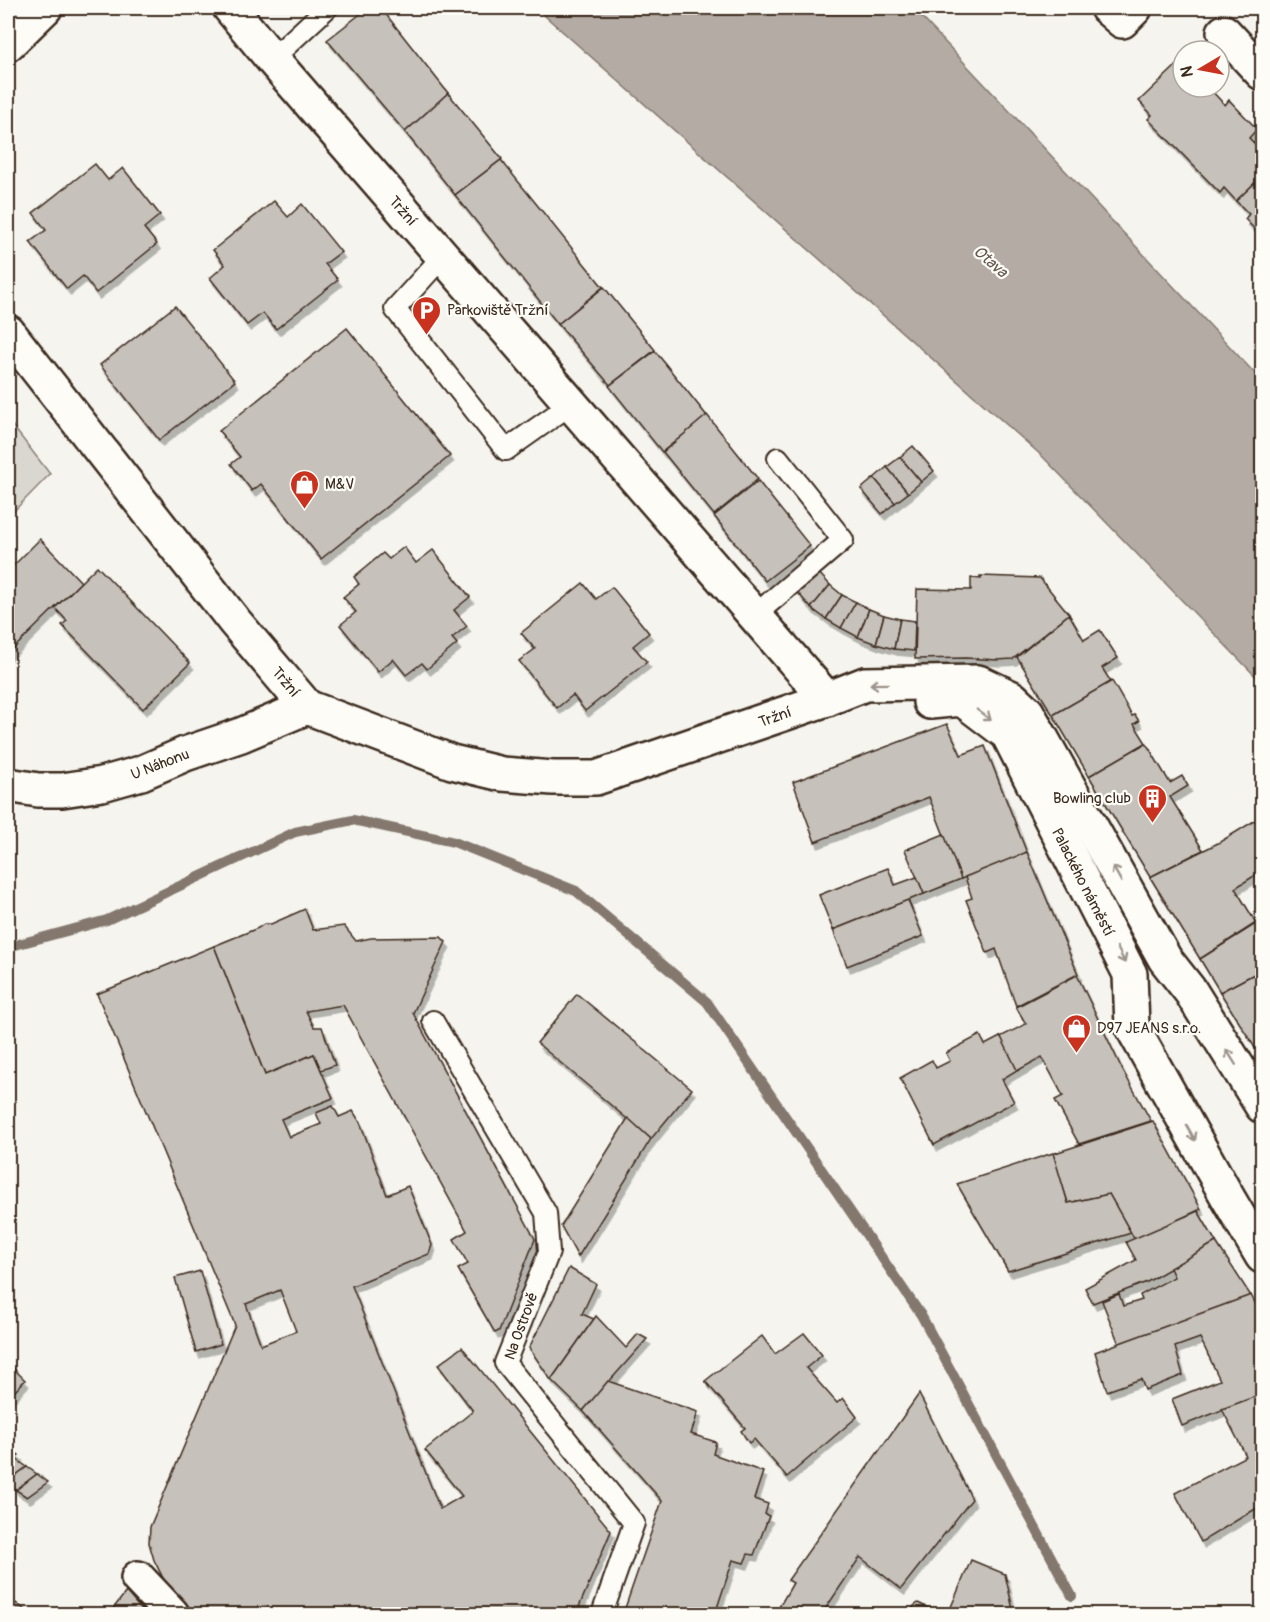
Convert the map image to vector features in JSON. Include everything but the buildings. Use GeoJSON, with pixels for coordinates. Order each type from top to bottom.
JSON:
{"type":"FeatureCollection","features":[{"type":"Feature","properties":{"kind":"street"},"geometry":{"type":"LineString","coordinates":[[8,44],[45,8]]}},
{"type":"Feature","properties":{"kind":"street","name":"Tržní"},"geometry":{"type":"LineString","coordinates":[[8,332],[235,622],[307,707],[452,762],[492,772],[553,778],[596,778],[827,699],[230,8]]}},
{"type":"Feature","properties":{"kind":"street"},"geometry":{"type":"LineString","coordinates":[[1107,8],[1122,21],[1135,8]]}},
{"type":"Feature","properties":{"kind":"street"},"geometry":{"type":"LineString","coordinates":[[1224,32],[1263,73]]}},
{"type":"Feature","properties":{"kind":"street"},"geometry":{"type":"LineString","coordinates":[[827,699],[866,684],[978,682],[1012,698],[1027,712],[1165,959],[1191,992],[1263,1106]]}},
{"type":"Feature","properties":{"kind":"street","name":"Palackého náměstí"},"geometry":{"type":"LineString","coordinates":[[827,699],[855,708],[962,699],[1008,734],[1130,974],[1132,1027],[1263,1256]]}},
{"type":"Feature","properties":{"kind":"street","name":"U Náhonu"},"geometry":{"type":"LineString","coordinates":[[8,785],[38,790],[62,790],[102,784],[141,773],[307,707]]}},
{"type":"Feature","properties":{"kind":"street"},"geometry":{"type":"LineString","coordinates":[[138,1578],[172,1614]]}},
{"type":"Feature","properties":{"kind":"lane"},"geometry":{"type":"LineString","coordinates":[[272,59],[327,8]]}},
{"type":"Feature","properties":{"kind":"lane"},"geometry":{"type":"LineString","coordinates":[[443,256],[395,309],[506,450],[571,404]]}},
{"type":"Feature","properties":{"kind":"lane"},"geometry":{"type":"LineString","coordinates":[[755,615],[843,540],[778,458]]}},
{"type":"Feature","properties":{"kind":"lane","name":"Na Ostrově"},"geometry":{"type":"LineString","coordinates":[[433,1021],[546,1213],[549,1252],[504,1363],[633,1523],[602,1614]]}},
{"type":"Feature","properties":{"kind":"shaded area"},"geometry":{"type":"Polygon","coordinates":[[[8,420],[50,474],[8,517],[8,420]]]}},
{"type":"Feature","properties":{"kind":"water","name":"Otava"},"geometry":{"type":"Polygon","coordinates":[[[536,8],[913,8],[1262,381],[1262,683],[1042,456],[536,8]]]}},
{"type":"Feature","properties":{"kind":"waterway"},"geometry":{"type":"LineString","coordinates":[[8,947],[107,920],[295,832],[353,820],[454,842],[576,891],[707,1002],[921,1315],[1072,1596]]}},
{"type":"Feature","properties":{"kind":"place","name":"Parkoviště Tržní"},"geometry":{"type":"Point","coordinates":[426,336]}},
{"type":"Feature","properties":{"kind":"place","name":"M&V"},"geometry":{"type":"Point","coordinates":[304,510]}},
{"type":"Feature","properties":{"kind":"place","name":"Bowling club"},"geometry":{"type":"Point","coordinates":[1152,824]}},
{"type":"Feature","properties":{"kind":"place","name":"D97 JEANS s.r.o."},"geometry":{"type":"Point","coordinates":[1076,1054]}}]}
